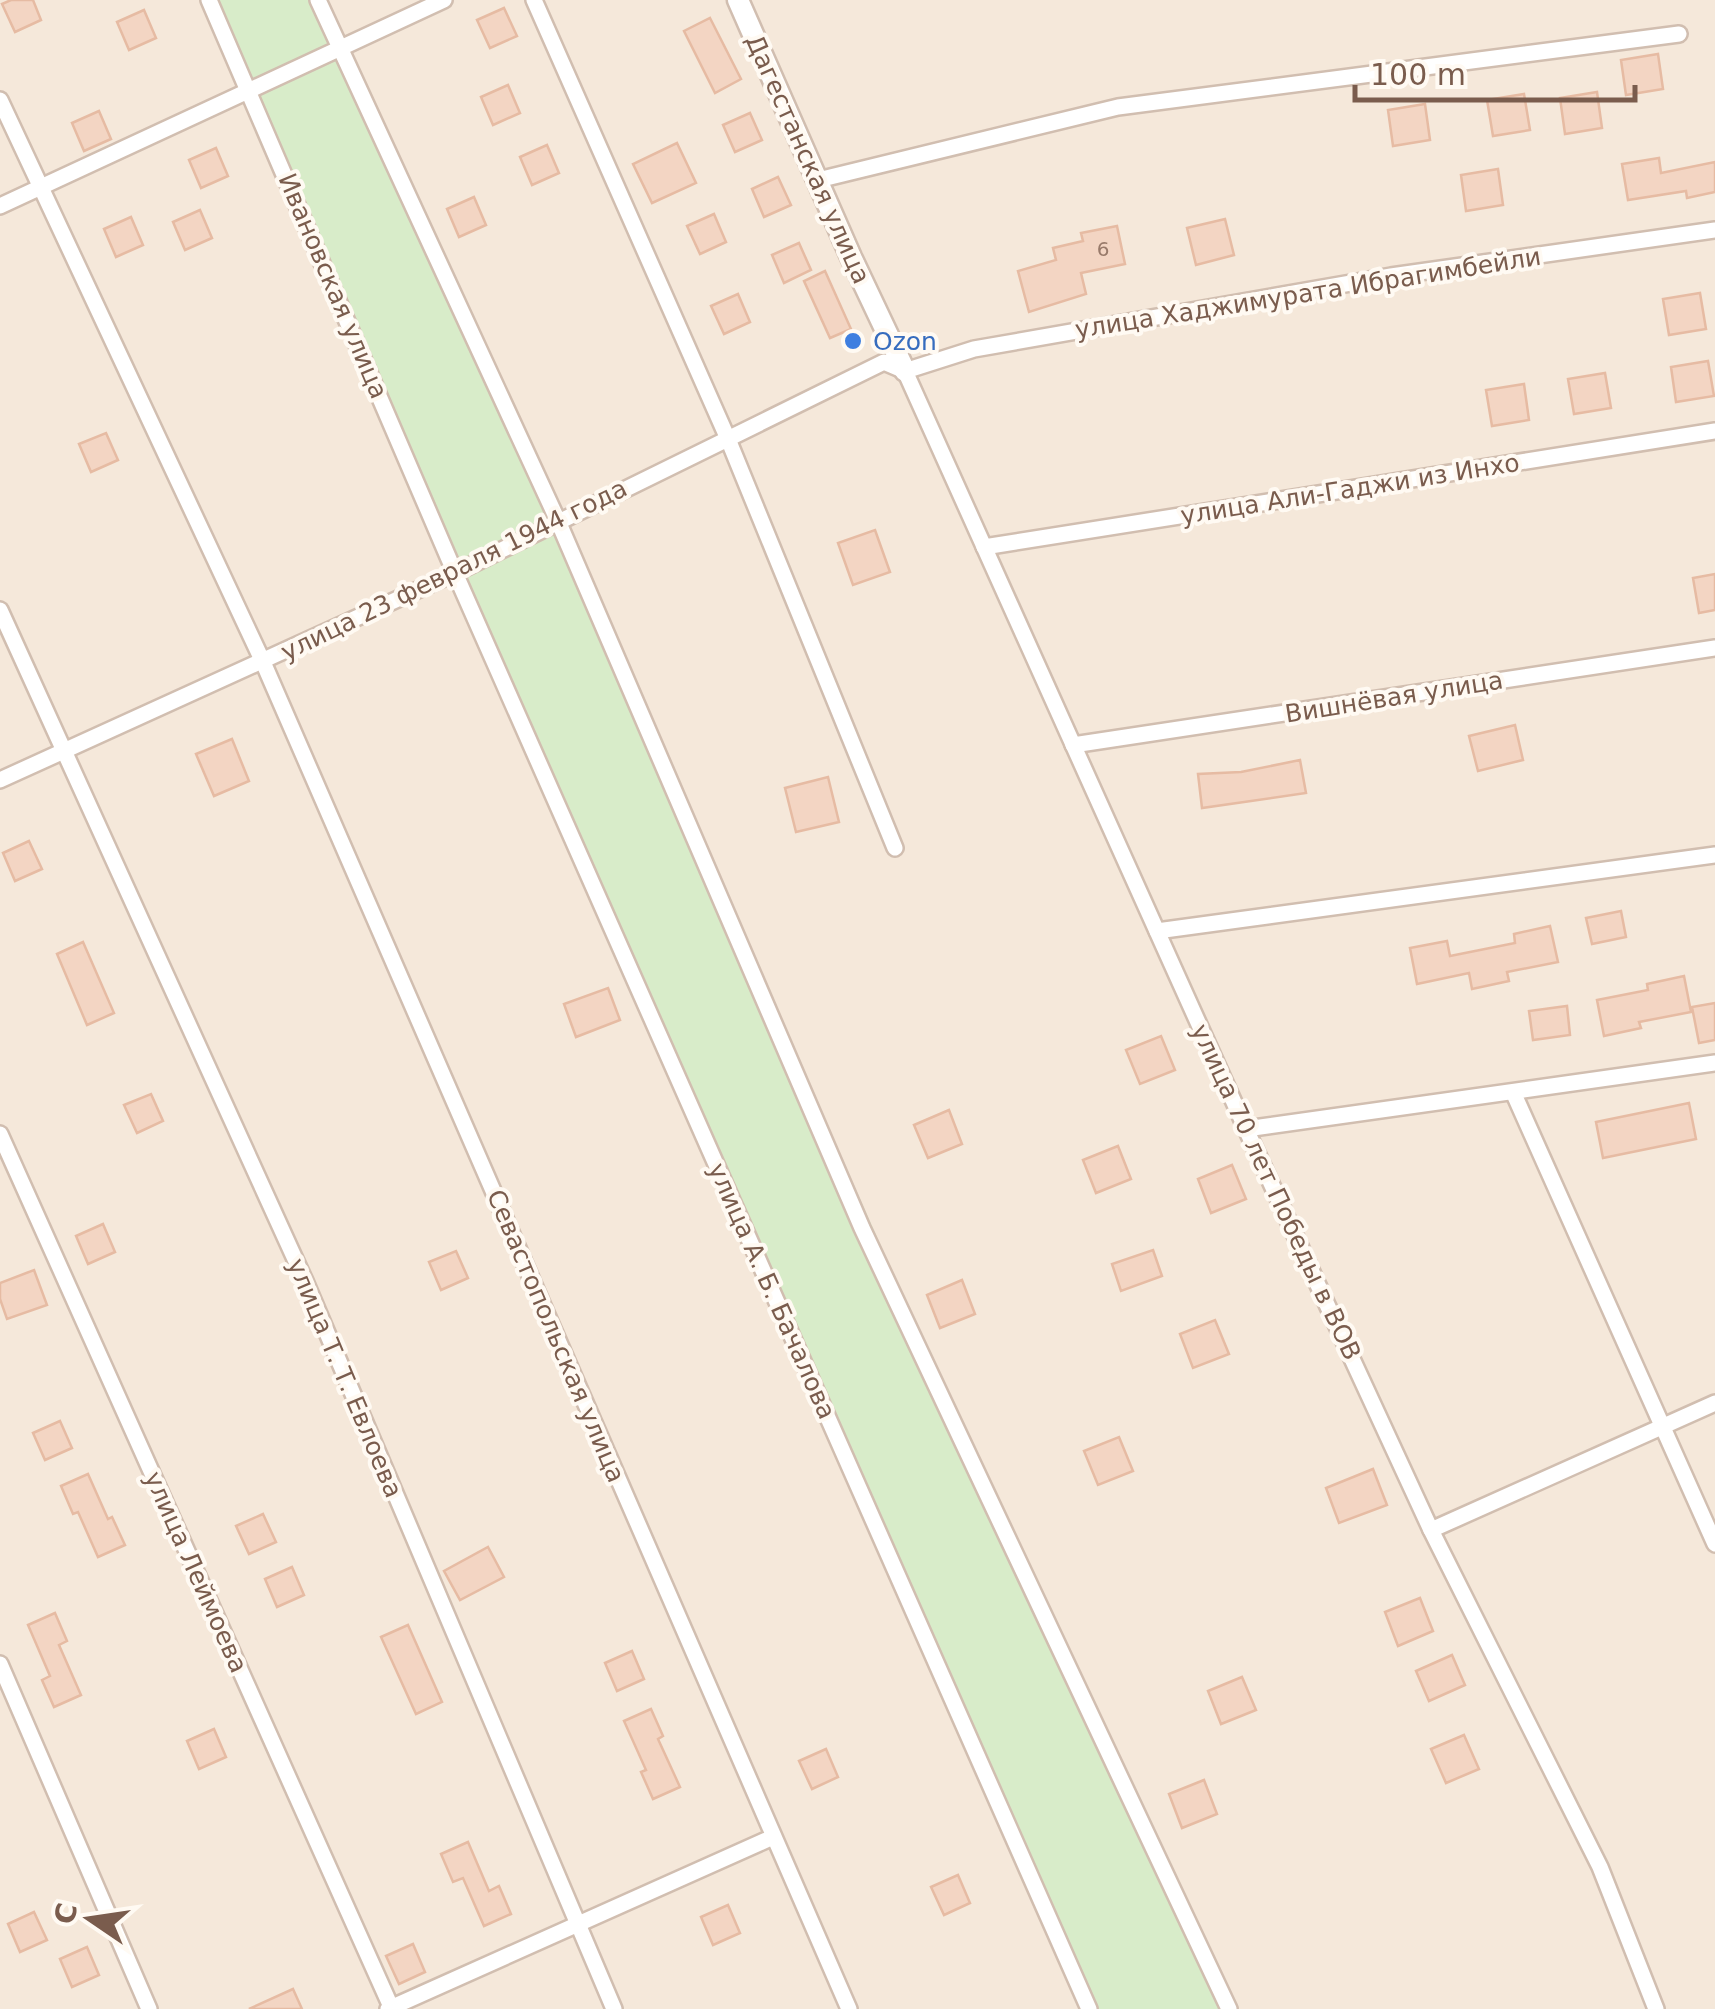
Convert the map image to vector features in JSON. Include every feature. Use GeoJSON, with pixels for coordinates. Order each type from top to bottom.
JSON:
{"type":"FeatureCollection","features":[{"type":"Feature","properties":{"kind":"street","name":"Ивановская улица"},"geometry":{"type":"LineString","coordinates":[[209,0],[455,574]]}},
{"type":"Feature","properties":{"kind":"street"},"geometry":{"type":"LineString","coordinates":[[318,0],[558,520],[862,1228],[1229,2009]]}},
{"type":"Feature","properties":{"kind":"street"},"geometry":{"type":"LineString","coordinates":[[0,206],[444,0]]}},
{"type":"Feature","properties":{"kind":"street"},"geometry":{"type":"LineString","coordinates":[[534,0],[728,438],[896,848]]}},
{"type":"Feature","properties":{"kind":"street","name":"Дагестанская улица"},"geometry":{"type":"LineString","coordinates":[[738,0],[904,371]]}},
{"type":"Feature","properties":{"kind":"street"},"geometry":{"type":"LineString","coordinates":[[818,180],[1118,107],[1678,34]]}},
{"type":"Feature","properties":{"kind":"street","name":"Севастопольская улица"},"geometry":{"type":"LineString","coordinates":[[0,100],[263,662],[848,2009]]}},
{"type":"Feature","properties":{"kind":"street","name":"улица Хаджимурата Ибрагимбейли"},"geometry":{"type":"LineString","coordinates":[[904,371],[974,348],[1390,276],[1715,230]]}},
{"type":"Feature","properties":{"kind":"street","name":"улица 23 февраля 1944 года"},"geometry":{"type":"LineString","coordinates":[[0,780],[455,574],[884,362],[904,371]]}},
{"type":"Feature","properties":{"kind":"street","name":"улица 70 лет Победы в ВОВ"},"geometry":{"type":"LineString","coordinates":[[904,371],[1246,1130],[1432,1530],[1600,1867],[1656,2009]]}},
{"type":"Feature","properties":{"kind":"street","name":"улица Али-Гаджи из Инхо"},"geometry":{"type":"LineString","coordinates":[[984,547],[1715,431]]}},
{"type":"Feature","properties":{"kind":"street","name":"улица А. Б. Бачалова"},"geometry":{"type":"LineString","coordinates":[[455,574],[1090,2009]]}},
{"type":"Feature","properties":{"kind":"street","name":"улица Т. Т. Евлоева"},"geometry":{"type":"LineString","coordinates":[[0,610],[304,1281],[614,2009]]}},
{"type":"Feature","properties":{"kind":"street","name":"Вишнёвая улица"},"geometry":{"type":"LineString","coordinates":[[1073,745],[1715,648]]}},
{"type":"Feature","properties":{"kind":"street"},"geometry":{"type":"LineString","coordinates":[[1157,931],[1715,855]]}},
{"type":"Feature","properties":{"kind":"street"},"geometry":{"type":"LineString","coordinates":[[1246,1130],[1715,1063]]}},
{"type":"Feature","properties":{"kind":"street"},"geometry":{"type":"LineString","coordinates":[[1513,1092],[1715,1544]]}},
{"type":"Feature","properties":{"kind":"street","name":"улица Леймоева"},"geometry":{"type":"LineString","coordinates":[[0,1134],[390,2009]]}},
{"type":"Feature","properties":{"kind":"street"},"geometry":{"type":"LineString","coordinates":[[1432,1530],[1715,1403]]}},
{"type":"Feature","properties":{"kind":"street"},"geometry":{"type":"LineString","coordinates":[[0,1664],[149,2009]]}},
{"type":"Feature","properties":{"kind":"street"},"geometry":{"type":"LineString","coordinates":[[390,2009],[774,1836]]}},
{"type":"Feature","properties":{"kind":"shaded area"},"geometry":{"type":"Polygon","coordinates":[[[0,0],[1715,0],[1715,2009],[0,2009],[0,0]]]}},
{"type":"Feature","properties":{"kind":"green space"},"geometry":{"type":"Polygon","coordinates":[[[209,0],[318,0],[558,521],[1221,2009],[1096,2009],[209,0]]]}},
{"type":"Feature","properties":{"kind":"building"},"geometry":{"type":"Polygon","coordinates":[[[33,0],[41,20],[15,32],[2,4],[33,0]]]}},
{"type":"Feature","properties":{"kind":"building"},"geometry":{"type":"Polygon","coordinates":[[[504,8],[517,36],[490,48],[477,20],[504,8]]]}},
{"type":"Feature","properties":{"kind":"building"},"geometry":{"type":"Polygon","coordinates":[[[144,10],[156,38],[129,50],[117,22],[144,10]]]}},
{"type":"Feature","properties":{"kind":"building"},"geometry":{"type":"Polygon","coordinates":[[[710,18],[741,79],[715,93],[684,31],[710,18]]]}},
{"type":"Feature","properties":{"kind":"building"},"geometry":{"type":"Polygon","coordinates":[[[1658,54],[1663,89],[1626,95],[1621,60],[1658,54]]]}},
{"type":"Feature","properties":{"kind":"building"},"geometry":{"type":"Polygon","coordinates":[[[508,85],[520,113],[493,125],[481,97],[508,85]]]}},
{"type":"Feature","properties":{"kind":"building"},"geometry":{"type":"Polygon","coordinates":[[[1597,92],[1602,128],[1565,134],[1560,98],[1597,92]]]}},
{"type":"Feature","properties":{"kind":"building"},"geometry":{"type":"Polygon","coordinates":[[[1524,94],[1530,130],[1493,136],[1487,100],[1524,94]]]}},
{"type":"Feature","properties":{"kind":"building"},"geometry":{"type":"Polygon","coordinates":[[[1425,104],[1430,140],[1393,146],[1388,110],[1425,104]]]}},
{"type":"Feature","properties":{"kind":"building"},"geometry":{"type":"Polygon","coordinates":[[[99,111],[111,139],[84,151],[72,123],[99,111]]]}},
{"type":"Feature","properties":{"kind":"building"},"geometry":{"type":"Polygon","coordinates":[[[750,113],[762,140],[735,152],[723,125],[750,113]]]}},
{"type":"Feature","properties":{"kind":"building"},"geometry":{"type":"Polygon","coordinates":[[[677,143],[696,183],[652,203],[633,164],[677,143]]]}},
{"type":"Feature","properties":{"kind":"building"},"geometry":{"type":"Polygon","coordinates":[[[547,145],[559,173],[532,185],[520,157],[547,145]]]}},
{"type":"Feature","properties":{"kind":"building"},"geometry":{"type":"Polygon","coordinates":[[[216,148],[228,176],[201,188],[189,160],[216,148]]]}},
{"type":"Feature","properties":{"kind":"building"},"geometry":{"type":"Polygon","coordinates":[[[1659,158],[1661,173],[1715,162],[1715,192],[1687,198],[1686,191],[1628,200],[1622,164],[1659,158]]]}},
{"type":"Feature","properties":{"kind":"building"},"geometry":{"type":"Polygon","coordinates":[[[1498,169],[1503,205],[1466,211],[1461,175],[1498,169]]]}},
{"type":"Feature","properties":{"kind":"building"},"geometry":{"type":"Polygon","coordinates":[[[778,177],[791,205],[764,217],[752,189],[778,177]]]}},
{"type":"Feature","properties":{"kind":"building"},"geometry":{"type":"Polygon","coordinates":[[[474,197],[486,225],[459,237],[447,209],[474,197]]]}},
{"type":"Feature","properties":{"kind":"building"},"geometry":{"type":"Polygon","coordinates":[[[200,210],[212,238],[185,250],[173,222],[200,210]]]}},
{"type":"Feature","properties":{"kind":"building"},"geometry":{"type":"Polygon","coordinates":[[[714,214],[726,242],[700,254],[687,226],[714,214]]]}},
{"type":"Feature","properties":{"kind":"building"},"geometry":{"type":"Polygon","coordinates":[[[131,217],[143,245],[116,257],[104,229],[131,217]]]}},
{"type":"Feature","properties":{"kind":"building"},"geometry":{"type":"Polygon","coordinates":[[[1225,219],[1234,255],[1196,265],[1187,228],[1225,219]]]}},
{"type":"Feature","properties":{"kind":"building"},"geometry":{"type":"Polygon","coordinates":[[[1117,226],[1125,264],[1081,273],[1086,294],[1029,312],[1018,271],[1056,260],[1053,248],[1083,241],[1081,233],[1117,226]]]}},
{"type":"Feature","properties":{"kind":"building"},"geometry":{"type":"Polygon","coordinates":[[[799,243],[811,270],[784,283],[772,255],[799,243]]]}},
{"type":"Feature","properties":{"kind":"building"},"geometry":{"type":"Polygon","coordinates":[[[825,271],[851,329],[830,338],[804,281],[825,271]]]}},
{"type":"Feature","properties":{"kind":"building"},"geometry":{"type":"Polygon","coordinates":[[[1700,293],[1706,329],[1669,335],[1663,299],[1700,293]]]}},
{"type":"Feature","properties":{"kind":"building"},"geometry":{"type":"Polygon","coordinates":[[[738,294],[750,322],[724,334],[711,306],[738,294]]]}},
{"type":"Feature","properties":{"kind":"building"},"geometry":{"type":"Polygon","coordinates":[[[1708,361],[1714,396],[1676,402],[1671,367],[1708,361]]]}},
{"type":"Feature","properties":{"kind":"building"},"geometry":{"type":"Polygon","coordinates":[[[1605,373],[1611,408],[1574,414],[1568,379],[1605,373]]]}},
{"type":"Feature","properties":{"kind":"building"},"geometry":{"type":"Polygon","coordinates":[[[1524,384],[1529,420],[1492,426],[1486,390],[1524,384]]]}},
{"type":"Feature","properties":{"kind":"building"},"geometry":{"type":"Polygon","coordinates":[[[106,433],[118,460],[91,472],[79,444],[106,433]]]}},
{"type":"Feature","properties":{"kind":"building"},"geometry":{"type":"Polygon","coordinates":[[[875,530],[890,572],[853,585],[838,543],[875,530]]]}},
{"type":"Feature","properties":{"kind":"building"},"geometry":{"type":"Polygon","coordinates":[[[1715,574],[1715,610],[1699,613],[1693,578],[1715,574]]]}},
{"type":"Feature","properties":{"kind":"building"},"geometry":{"type":"Polygon","coordinates":[[[1515,725],[1523,760],[1478,771],[1469,736],[1515,725]]]}},
{"type":"Feature","properties":{"kind":"building"},"geometry":{"type":"Polygon","coordinates":[[[232,739],[249,781],[214,796],[196,754],[232,739]]]}},
{"type":"Feature","properties":{"kind":"building"},"geometry":{"type":"Polygon","coordinates":[[[1300,760],[1306,793],[1202,808],[1198,774],[1241,772],[1300,760]]]}},
{"type":"Feature","properties":{"kind":"building"},"geometry":{"type":"Polygon","coordinates":[[[828,777],[839,822],[796,832],[785,788],[828,777]]]}},
{"type":"Feature","properties":{"kind":"building"},"geometry":{"type":"Polygon","coordinates":[[[29,841],[42,869],[15,881],[3,853],[29,841]]]}},
{"type":"Feature","properties":{"kind":"building"},"geometry":{"type":"Polygon","coordinates":[[[1621,911],[1626,937],[1592,944],[1586,918],[1621,911]]]}},
{"type":"Feature","properties":{"kind":"building"},"geometry":{"type":"Polygon","coordinates":[[[1550,926],[1558,962],[1507,972],[1509,981],[1472,989],[1469,973],[1417,984],[1410,948],[1447,941],[1450,956],[1515,943],[1514,934],[1550,926]]]}},
{"type":"Feature","properties":{"kind":"building"},"geometry":{"type":"Polygon","coordinates":[[[83,942],[114,1013],[87,1025],[57,954],[83,942]]]}},
{"type":"Feature","properties":{"kind":"building"},"geometry":{"type":"Polygon","coordinates":[[[1684,976],[1691,1012],[1639,1022],[1641,1028],[1604,1036],[1597,1000],[1648,990],[1647,984],[1684,976]]]}},
{"type":"Feature","properties":{"kind":"building"},"geometry":{"type":"Polygon","coordinates":[[[608,988],[620,1020],[576,1037],[564,1004],[608,988]]]}},
{"type":"Feature","properties":{"kind":"building"},"geometry":{"type":"Polygon","coordinates":[[[1715,1003],[1715,1040],[1699,1043],[1692,1007],[1715,1003]]]}},
{"type":"Feature","properties":{"kind":"building"},"geometry":{"type":"Polygon","coordinates":[[[1567,1006],[1570,1035],[1533,1040],[1529,1011],[1567,1006]]]}},
{"type":"Feature","properties":{"kind":"building"},"geometry":{"type":"Polygon","coordinates":[[[1161,1036],[1175,1070],[1140,1084],[1126,1050],[1161,1036]]]}},
{"type":"Feature","properties":{"kind":"building"},"geometry":{"type":"Polygon","coordinates":[[[151,1094],[163,1121],[137,1133],[124,1105],[151,1094]]]}},
{"type":"Feature","properties":{"kind":"building"},"geometry":{"type":"Polygon","coordinates":[[[1689,1103],[1696,1139],[1603,1158],[1596,1122],[1689,1103]]]}},
{"type":"Feature","properties":{"kind":"building"},"geometry":{"type":"Polygon","coordinates":[[[949,1110],[962,1144],[928,1158],[914,1125],[949,1110]]]}},
{"type":"Feature","properties":{"kind":"building"},"geometry":{"type":"Polygon","coordinates":[[[1118,1146],[1131,1179],[1096,1193],[1083,1160],[1118,1146]]]}},
{"type":"Feature","properties":{"kind":"building"},"geometry":{"type":"Polygon","coordinates":[[[1232,1165],[1246,1199],[1211,1213],[1198,1179],[1232,1165]]]}},
{"type":"Feature","properties":{"kind":"building"},"geometry":{"type":"Polygon","coordinates":[[[103,1224],[115,1252],[88,1264],[76,1236],[103,1224]]]}},
{"type":"Feature","properties":{"kind":"building"},"geometry":{"type":"Polygon","coordinates":[[[1153,1250],[1162,1276],[1121,1291],[1112,1264],[1153,1250]]]}},
{"type":"Feature","properties":{"kind":"building"},"geometry":{"type":"Polygon","coordinates":[[[456,1251],[468,1278],[441,1290],[429,1262],[456,1251]]]}},
{"type":"Feature","properties":{"kind":"building"},"geometry":{"type":"Polygon","coordinates":[[[34,1270],[47,1305],[7,1319],[0,1299],[0,1283],[34,1270]]]}},
{"type":"Feature","properties":{"kind":"building"},"geometry":{"type":"Polygon","coordinates":[[[962,1280],[975,1314],[940,1328],[927,1295],[962,1280]]]}},
{"type":"Feature","properties":{"kind":"building"},"geometry":{"type":"Polygon","coordinates":[[[1215,1320],[1229,1354],[1193,1368],[1180,1334],[1215,1320]]]}},
{"type":"Feature","properties":{"kind":"building"},"geometry":{"type":"Polygon","coordinates":[[[60,1421],[72,1448],[45,1460],[33,1433],[60,1421]]]}},
{"type":"Feature","properties":{"kind":"building"},"geometry":{"type":"Polygon","coordinates":[[[1119,1437],[1133,1471],[1098,1485],[1084,1451],[1119,1437]]]}},
{"type":"Feature","properties":{"kind":"building"},"geometry":{"type":"Polygon","coordinates":[[[1373,1469],[1387,1505],[1339,1523],[1326,1488],[1373,1469]]]}},
{"type":"Feature","properties":{"kind":"building"},"geometry":{"type":"Polygon","coordinates":[[[88,1474],[108,1519],[112,1517],[125,1545],[98,1557],[78,1512],[73,1514],[61,1486],[88,1474]]]}},
{"type":"Feature","properties":{"kind":"building"},"geometry":{"type":"Polygon","coordinates":[[[263,1514],[276,1542],[249,1554],[236,1526],[263,1514]]]}},
{"type":"Feature","properties":{"kind":"building"},"geometry":{"type":"Polygon","coordinates":[[[488,1547],[504,1577],[460,1600],[444,1571],[488,1547]]]}},
{"type":"Feature","properties":{"kind":"building"},"geometry":{"type":"Polygon","coordinates":[[[292,1567],[304,1595],[277,1607],[265,1579],[292,1567]]]}},
{"type":"Feature","properties":{"kind":"building"},"geometry":{"type":"Polygon","coordinates":[[[1420,1598],[1433,1631],[1398,1646],[1385,1612],[1420,1598]]]}},
{"type":"Feature","properties":{"kind":"building"},"geometry":{"type":"Polygon","coordinates":[[[55,1613],[67,1641],[59,1645],[81,1695],[54,1707],[42,1680],[50,1676],[28,1625],[55,1613]]]}},
{"type":"Feature","properties":{"kind":"building"},"geometry":{"type":"Polygon","coordinates":[[[408,1625],[442,1702],[416,1714],[381,1637],[408,1625]]]}},
{"type":"Feature","properties":{"kind":"building"},"geometry":{"type":"Polygon","coordinates":[[[632,1651],[644,1679],[617,1691],[605,1663],[632,1651]]]}},
{"type":"Feature","properties":{"kind":"building"},"geometry":{"type":"Polygon","coordinates":[[[1452,1655],[1465,1685],[1429,1701],[1416,1671],[1452,1655]]]}},
{"type":"Feature","properties":{"kind":"building"},"geometry":{"type":"Polygon","coordinates":[[[1242,1677],[1256,1710],[1221,1724],[1208,1691],[1242,1677]]]}},
{"type":"Feature","properties":{"kind":"building"},"geometry":{"type":"Polygon","coordinates":[[[651,1709],[663,1736],[658,1739],[680,1787],[653,1799],[641,1772],[646,1770],[624,1721],[651,1709]]]}},
{"type":"Feature","properties":{"kind":"building"},"geometry":{"type":"Polygon","coordinates":[[[214,1729],[226,1757],[199,1769],[187,1741],[214,1729]]]}},
{"type":"Feature","properties":{"kind":"building"},"geometry":{"type":"Polygon","coordinates":[[[1464,1735],[1479,1769],[1446,1783],[1431,1749],[1464,1735]]]}},
{"type":"Feature","properties":{"kind":"building"},"geometry":{"type":"Polygon","coordinates":[[[826,1749],[838,1777],[812,1789],[799,1761],[826,1749]]]}},
{"type":"Feature","properties":{"kind":"building"},"geometry":{"type":"Polygon","coordinates":[[[1204,1780],[1217,1814],[1182,1828],[1169,1794],[1204,1780]]]}},
{"type":"Feature","properties":{"kind":"building"},"geometry":{"type":"Polygon","coordinates":[[[468,1842],[489,1891],[499,1886],[511,1914],[484,1926],[463,1878],[453,1882],[441,1854],[468,1842]]]}},
{"type":"Feature","properties":{"kind":"building"},"geometry":{"type":"Polygon","coordinates":[[[958,1875],[970,1903],[944,1915],[931,1887],[958,1875]]]}},
{"type":"Feature","properties":{"kind":"building"},"geometry":{"type":"Polygon","coordinates":[[[728,1905],[740,1933],[713,1945],[701,1917],[728,1905]]]}},
{"type":"Feature","properties":{"kind":"building"},"geometry":{"type":"Polygon","coordinates":[[[34,1912],[47,1940],[20,1952],[8,1924],[34,1912]]]}},
{"type":"Feature","properties":{"kind":"building"},"geometry":{"type":"Polygon","coordinates":[[[413,1944],[425,1972],[399,1984],[386,1956],[413,1944]]]}},
{"type":"Feature","properties":{"kind":"building"},"geometry":{"type":"Polygon","coordinates":[[[87,1947],[99,1975],[72,1987],[60,1959],[87,1947]]]}},
{"type":"Feature","properties":{"kind":"building"},"geometry":{"type":"Polygon","coordinates":[[[293,1989],[302,2009],[249,2009],[293,1989]]]}},
{"type":"Feature","properties":{"kind":"place","name":"Ozon"},"geometry":{"type":"Point","coordinates":[853,341]}}]}
